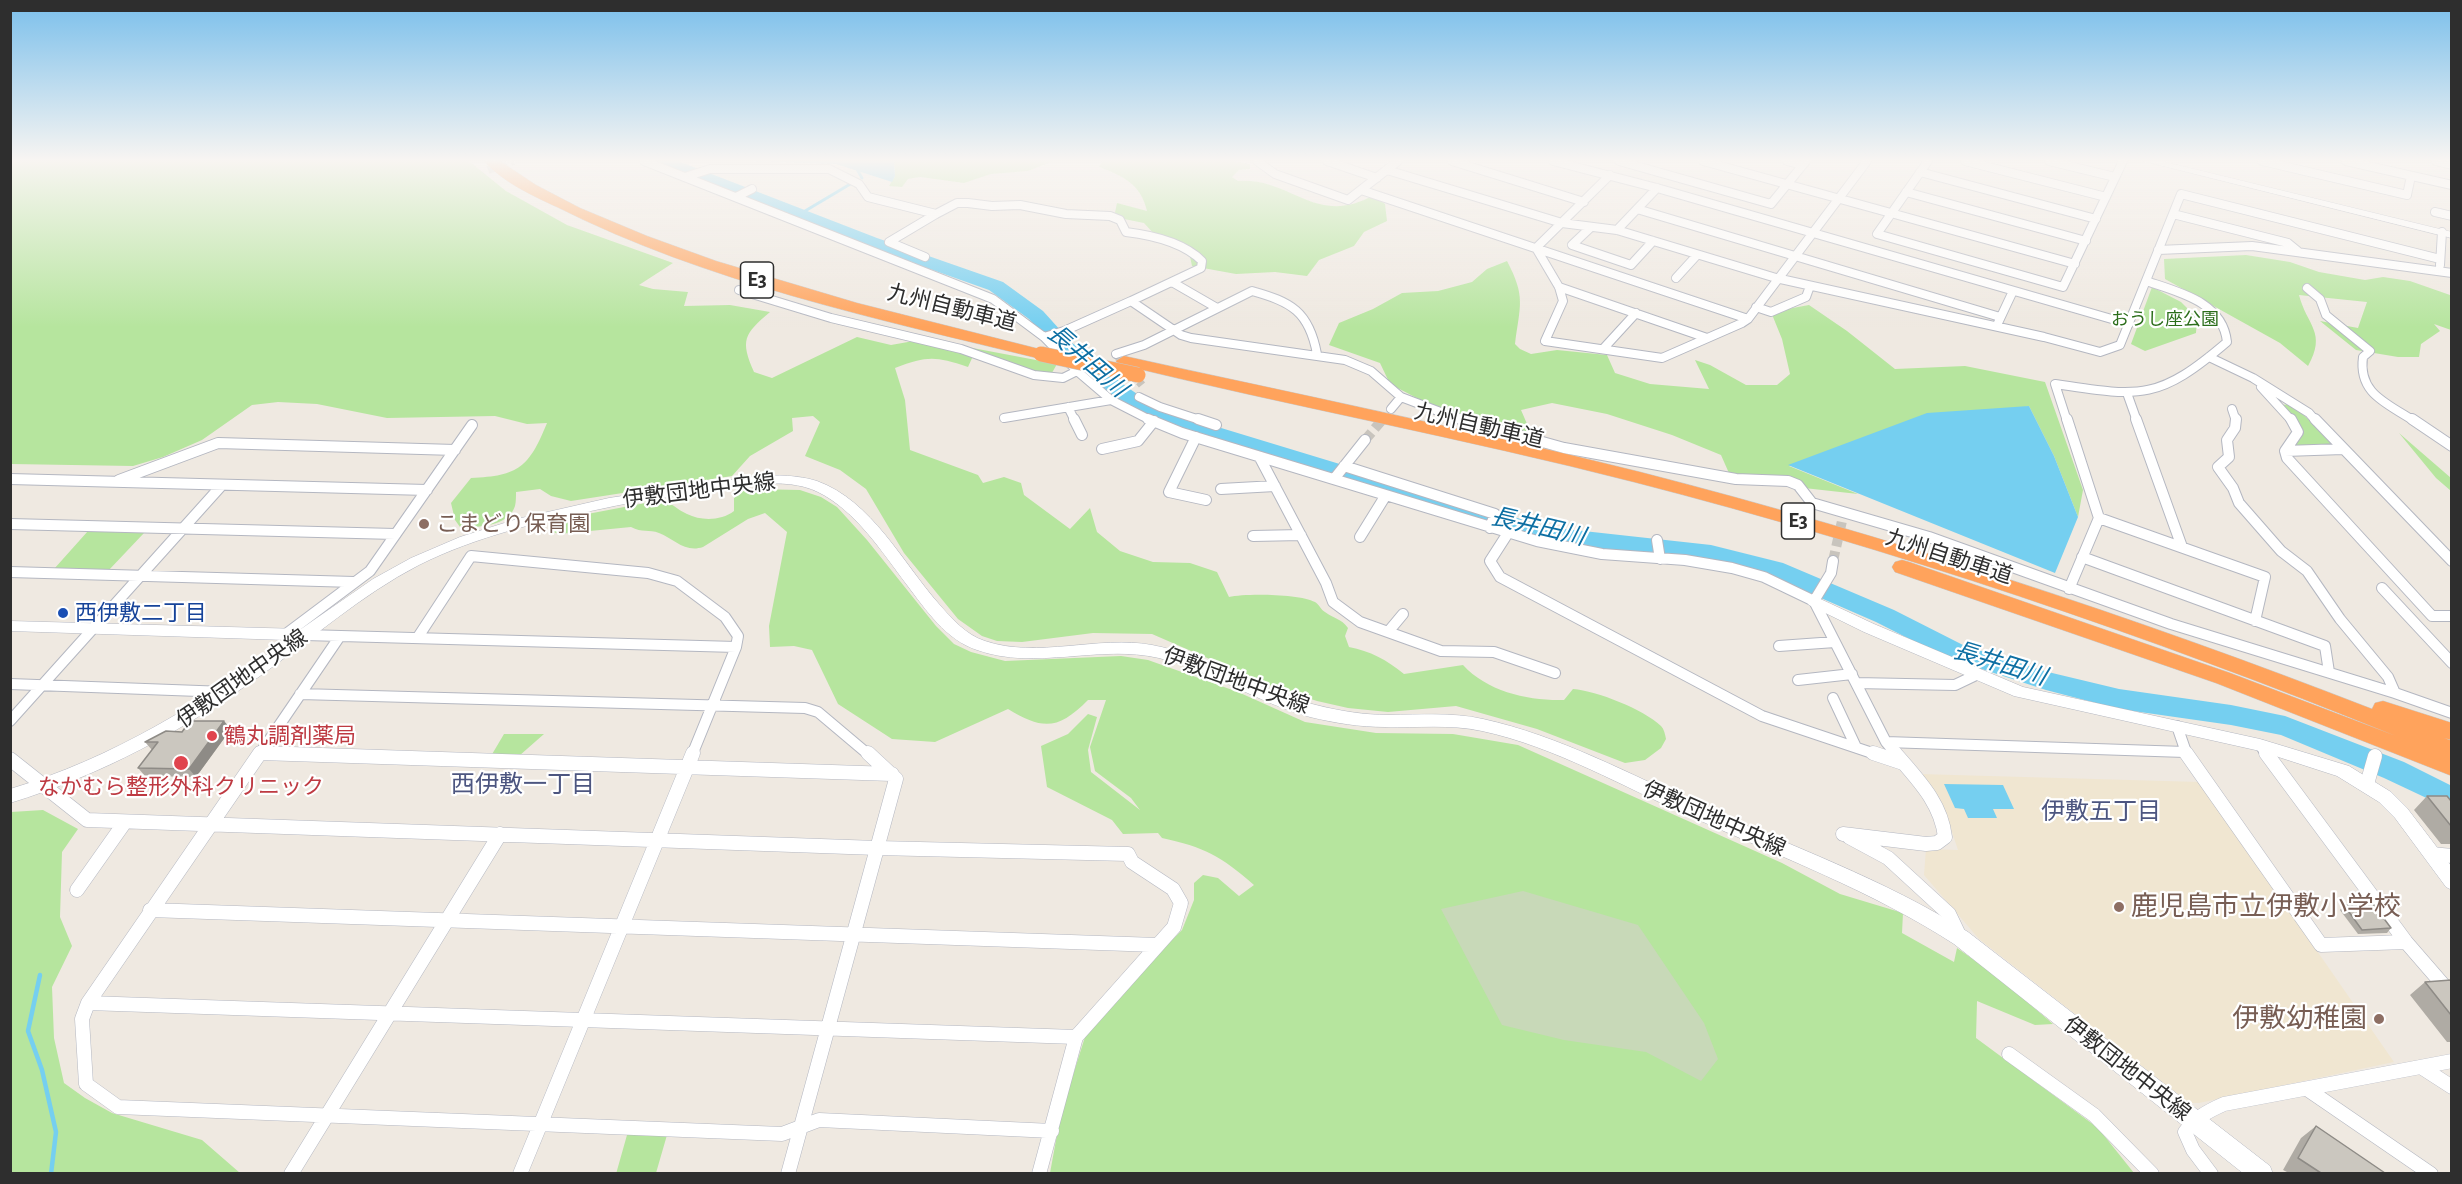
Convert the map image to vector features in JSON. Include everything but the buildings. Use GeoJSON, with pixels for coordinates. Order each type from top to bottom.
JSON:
{"type":"FeatureCollection","features":[{"type":"Feature","properties":{"kind":"highway","name":"九州自動車道"},"geometry":{"type":"LineString","coordinates":[[590,216],[701,261],[819,299],[1041,342]]}},
{"type":"Feature","properties":{"kind":"highway","name":"九州自動車道"},"geometry":{"type":"LineString","coordinates":[[612,216],[714,255],[817,287],[1041,342],[1130,369],[1520,460],[1708,508],[1888,562],[2223,678],[2451,767]]}},
{"type":"Feature","properties":{"kind":"highway","name":"九州自動車道"},"geometry":{"type":"LineString","coordinates":[[1130,369],[1558,458],[1712,497],[1832,531],[2127,626],[2335,702],[2451,750]]}},
{"type":"Feature","properties":{"kind":"highway"},"geometry":{"type":"LineString","coordinates":[[2127,626],[2451,732]]}},
{"type":"Feature","properties":{"kind":"highway"},"geometry":{"type":"LineString","coordinates":[[2223,678],[2451,777]]}},
{"type":"Feature","properties":{"kind":"street"},"geometry":{"type":"LineString","coordinates":[[783,216],[993,299],[1111,400],[1123,408],[1196,437],[1508,533],[1602,554],[1710,563],[1751,573],[1815,599],[1869,628],[2033,695],[2260,745],[2368,779],[2401,813],[2451,882]]}},
{"type":"Feature","properties":{"kind":"street"},"geometry":{"type":"LineString","coordinates":[[911,266],[925,257],[889,242],[932,216]]}},
{"type":"Feature","properties":{"kind":"street"},"geometry":{"type":"LineString","coordinates":[[1041,342],[1201,268],[1202,261],[1196,255],[1152,235],[1126,232],[1120,220],[1111,216]]}},
{"type":"Feature","properties":{"kind":"street"},"geometry":{"type":"LineString","coordinates":[[1440,216],[1748,319]]}},
{"type":"Feature","properties":{"kind":"street"},"geometry":{"type":"LineString","coordinates":[[1540,216],[1562,223],[1617,230],[1810,286],[1999,322]]}},
{"type":"Feature","properties":{"kind":"street"},"geometry":{"type":"LineString","coordinates":[[1536,248],[1569,216]]}},
{"type":"Feature","properties":{"kind":"street"},"geometry":{"type":"LineString","coordinates":[[1617,230],[1630,216]]}},
{"type":"Feature","properties":{"kind":"street"},"geometry":{"type":"LineString","coordinates":[[1661,216],[2100,352],[2120,345],[2172,216]]}},
{"type":"Feature","properties":{"kind":"street"},"geometry":{"type":"LineString","coordinates":[[1755,216],[2129,324]]}},
{"type":"Feature","properties":{"kind":"street"},"geometry":{"type":"LineString","coordinates":[[1536,248],[1559,287],[1563,301],[1545,341],[1662,358],[1748,319],[1776,278],[1825,216]]}},
{"type":"Feature","properties":{"kind":"street"},"geometry":{"type":"LineString","coordinates":[[1890,216],[1877,234],[2063,287],[2097,216]]}},
{"type":"Feature","properties":{"kind":"street"},"geometry":{"type":"LineString","coordinates":[[1904,216],[2075,264]]}},
{"type":"Feature","properties":{"kind":"street"},"geometry":{"type":"LineString","coordinates":[[1995,216],[2086,241]]}},
{"type":"Feature","properties":{"kind":"street"},"geometry":{"type":"LineString","coordinates":[[2086,216],[2096,219]]}},
{"type":"Feature","properties":{"kind":"street"},"geometry":{"type":"LineString","coordinates":[[2182,216],[2288,243],[2299,252]]}},
{"type":"Feature","properties":{"kind":"street"},"geometry":{"type":"LineString","coordinates":[[2270,216],[2440,259]]}},
{"type":"Feature","properties":{"kind":"street"},"geometry":{"type":"LineString","coordinates":[[2377,216],[2447,233],[2440,259],[2440,271]]}},
{"type":"Feature","properties":{"kind":"street"},"geometry":{"type":"LineString","coordinates":[[1591,227],[1572,245],[1631,265],[1653,241]]}},
{"type":"Feature","properties":{"kind":"street"},"geometry":{"type":"LineString","coordinates":[[2158,250],[2171,252],[2239,246],[2451,273]]}},
{"type":"Feature","properties":{"kind":"street"},"geometry":{"type":"LineString","coordinates":[[1676,278],[1697,255]]}},
{"type":"Feature","properties":{"kind":"street"},"geometry":{"type":"LineString","coordinates":[[2069,589],[2098,518],[2055,384],[2127,393],[2158,389],[2209,357],[2227,342],[2226,325],[2218,316],[2192,298],[2146,280]]}},
{"type":"Feature","properties":{"kind":"street"},"geometry":{"type":"LineString","coordinates":[[1172,282],[1217,308]]}},
{"type":"Feature","properties":{"kind":"street"},"geometry":{"type":"LineString","coordinates":[[1756,307],[1771,312],[1806,297],[1810,286]]}},
{"type":"Feature","properties":{"kind":"street"},"geometry":{"type":"LineString","coordinates":[[1559,287],[1707,338]]}},
{"type":"Feature","properties":{"kind":"street"},"geometry":{"type":"LineString","coordinates":[[2307,288],[2320,299],[2326,315],[2370,351],[2363,357],[2361,366],[2363,380],[2375,397],[2451,446]]}},
{"type":"Feature","properties":{"kind":"street"},"geometry":{"type":"LineString","coordinates":[[739,290],[831,318],[961,349],[1034,375],[1063,378],[1077,371]]}},
{"type":"Feature","properties":{"kind":"street"},"geometry":{"type":"LineString","coordinates":[[1216,425],[1160,407],[1139,397],[1130,369],[1144,345],[1252,291],[1284,301],[1296,311],[1315,342],[1317,354]]}},
{"type":"Feature","properties":{"kind":"street"},"geometry":{"type":"LineString","coordinates":[[1999,322],[2013,291]]}},
{"type":"Feature","properties":{"kind":"street"},"geometry":{"type":"LineString","coordinates":[[1131,301],[1191,338],[1317,354],[1345,360],[1371,371],[1401,396],[1464,421],[1564,448],[1736,479],[1788,481],[1798,485],[1812,502],[1929,537],[2069,589],[2242,647],[2396,693],[2451,713]]}},
{"type":"Feature","properties":{"kind":"street"},"geometry":{"type":"LineString","coordinates":[[1603,349],[1636,313]]}},
{"type":"Feature","properties":{"kind":"street"},"geometry":{"type":"LineString","coordinates":[[2209,357],[2253,378],[2309,413],[2451,561]]}},
{"type":"Feature","properties":{"kind":"street"},"geometry":{"type":"LineString","coordinates":[[2253,378],[2289,417],[2298,432],[2285,450],[2287,458],[2432,616],[2451,616]]}},
{"type":"Feature","properties":{"kind":"street"},"geometry":{"type":"LineString","coordinates":[[2127,393],[2182,547]]}},
{"type":"Feature","properties":{"kind":"street"},"geometry":{"type":"LineString","coordinates":[[1391,409],[1401,396]]}},
{"type":"Feature","properties":{"kind":"street"},"geometry":{"type":"LineString","coordinates":[[1123,408],[1139,397]]}},
{"type":"Feature","properties":{"kind":"street"},"geometry":{"type":"LineString","coordinates":[[1004,418],[1111,400]]}},
{"type":"Feature","properties":{"kind":"street"},"geometry":{"type":"LineString","coordinates":[[1068,407],[1082,435]]}},
{"type":"Feature","properties":{"kind":"street"},"geometry":{"type":"LineString","coordinates":[[2232,409],[2237,417],[2235,431],[2227,440],[2229,457],[2218,467],[2233,489],[2239,503],[2281,551],[2307,571],[2340,619],[2388,677],[2396,693]]}},
{"type":"Feature","properties":{"kind":"street"},"geometry":{"type":"LineString","coordinates":[[1102,449],[1138,441],[1154,421]]}},
{"type":"Feature","properties":{"kind":"street"},"geometry":{"type":"LineString","coordinates":[[286,634],[370,571],[472,425]]}},
{"type":"Feature","properties":{"kind":"street"},"geometry":{"type":"LineString","coordinates":[[1196,437],[1169,492],[1206,500]]}},
{"type":"Feature","properties":{"kind":"street"},"geometry":{"type":"LineString","coordinates":[[1334,479],[1365,440]]}},
{"type":"Feature","properties":{"kind":"street"},"geometry":{"type":"LineString","coordinates":[[113,482],[218,443],[455,450]]}},
{"type":"Feature","properties":{"kind":"street"},"geometry":{"type":"LineString","coordinates":[[2285,450],[2343,449]]}},
{"type":"Feature","properties":{"kind":"street"},"geometry":{"type":"LineString","coordinates":[[1260,458],[1326,583],[1333,602],[1360,622],[1441,651],[1494,651],[1555,673]]}},
{"type":"Feature","properties":{"kind":"street"},"geometry":{"type":"LineString","coordinates":[[1344,466],[1495,514],[1490,528]]}},
{"type":"Feature","properties":{"kind":"street"},"geometry":{"type":"LineString","coordinates":[[10,488],[15,479],[427,490]]}},
{"type":"Feature","properties":{"kind":"street","name":"伊敷団地中央線"},"geometry":{"type":"LineString","coordinates":[[10,795],[45,786],[123,754],[173,728],[393,573],[438,550],[484,533],[627,499],[759,481],[801,482],[826,490],[858,514],[949,626],[974,643],[1004,651],[1112,648],[1154,651],[1304,708],[1372,720],[1464,721],[1506,730],[1562,750],[1879,892],[1934,920],[1961,938],[2262,1173]]}},
{"type":"Feature","properties":{"kind":"street"},"geometry":{"type":"LineString","coordinates":[[10,721],[222,485]]}},
{"type":"Feature","properties":{"kind":"street"},"geometry":{"type":"LineString","coordinates":[[1221,489],[1275,486]]}},
{"type":"Feature","properties":{"kind":"street"},"geometry":{"type":"LineString","coordinates":[[1360,537],[1386,495]]}},
{"type":"Feature","properties":{"kind":"street"},"geometry":{"type":"LineString","coordinates":[[2098,518],[2265,577],[2255,621]]}},
{"type":"Feature","properties":{"kind":"street"},"geometry":{"type":"LineString","coordinates":[[10,524],[395,534]]}},
{"type":"Feature","properties":{"kind":"street"},"geometry":{"type":"LineString","coordinates":[[1508,533],[1490,561],[1500,577],[1762,716],[1903,763]]}},
{"type":"Feature","properties":{"kind":"street"},"geometry":{"type":"LineString","coordinates":[[1253,536],[1301,536]]}},
{"type":"Feature","properties":{"kind":"street"},"geometry":{"type":"LineString","coordinates":[[1657,540],[1660,559]]}},
{"type":"Feature","properties":{"kind":"street"},"geometry":{"type":"LineString","coordinates":[[418,637],[471,556],[648,573],[677,580],[725,617],[738,636],[713,705],[520,1173]]}},
{"type":"Feature","properties":{"kind":"street"},"geometry":{"type":"LineString","coordinates":[[2082,557],[2325,646],[2329,672]]}},
{"type":"Feature","properties":{"kind":"street"},"geometry":{"type":"LineString","coordinates":[[1815,599],[1832,567]]}},
{"type":"Feature","properties":{"kind":"street"},"geometry":{"type":"LineString","coordinates":[[10,572],[354,582]]}},
{"type":"Feature","properties":{"kind":"street"},"geometry":{"type":"LineString","coordinates":[[2382,588],[2451,663]]}},
{"type":"Feature","properties":{"kind":"street"},"geometry":{"type":"LineString","coordinates":[[1815,599],[1886,742],[1927,790],[1943,820],[1945,837],[1937,843],[1926,844],[1843,834],[1887,858],[1949,914],[1961,938]]}},
{"type":"Feature","properties":{"kind":"street"},"geometry":{"type":"LineString","coordinates":[[1388,632],[1402,614]]}},
{"type":"Feature","properties":{"kind":"street"},"geometry":{"type":"LineString","coordinates":[[10,626],[736,646]]}},
{"type":"Feature","properties":{"kind":"street"},"geometry":{"type":"LineString","coordinates":[[340,636],[88,1003],[82,1019],[86,1084],[118,1107],[782,1134],[819,1120],[1052,1131]]}},
{"type":"Feature","properties":{"kind":"street"},"geometry":{"type":"LineString","coordinates":[[1779,646],[1835,642]]}},
{"type":"Feature","properties":{"kind":"street"},"geometry":{"type":"LineString","coordinates":[[1798,680],[1854,679],[1955,686],[1978,674]]}},
{"type":"Feature","properties":{"kind":"street"},"geometry":{"type":"LineString","coordinates":[[10,684],[226,692]]}},
{"type":"Feature","properties":{"kind":"street"},"geometry":{"type":"LineString","coordinates":[[300,693],[805,708],[818,712],[893,774],[896,779],[788,1173]]}},
{"type":"Feature","properties":{"kind":"street"},"geometry":{"type":"LineString","coordinates":[[1833,698],[1856,747]]}},
{"type":"Feature","properties":{"kind":"street"},"geometry":{"type":"LineString","coordinates":[[2177,726],[2185,752],[2321,945],[2406,942]]}},
{"type":"Feature","properties":{"kind":"street"},"geometry":{"type":"LineString","coordinates":[[1886,742],[2185,752]]}},
{"type":"Feature","properties":{"kind":"street"},"geometry":{"type":"LineString","coordinates":[[2260,745],[2406,942],[2451,995]]}},
{"type":"Feature","properties":{"kind":"street"},"geometry":{"type":"LineString","coordinates":[[260,753],[893,774]]}},
{"type":"Feature","properties":{"kind":"street"},"geometry":{"type":"LineString","coordinates":[[2368,779],[2375,757]]}},
{"type":"Feature","properties":{"kind":"street"},"geometry":{"type":"LineString","coordinates":[[10,759],[87,820],[877,848],[1128,854],[1132,862],[1173,889],[1181,903],[1174,927],[1076,1037],[1039,1173]]}},
{"type":"Feature","properties":{"kind":"street"},"geometry":{"type":"LineString","coordinates":[[77,890],[125,822]]}},
{"type":"Feature","properties":{"kind":"street"},"geometry":{"type":"LineString","coordinates":[[291,1173],[500,834]]}},
{"type":"Feature","properties":{"kind":"street"},"geometry":{"type":"LineString","coordinates":[[2430,854],[2451,856]]}},
{"type":"Feature","properties":{"kind":"street"},"geometry":{"type":"LineString","coordinates":[[150,910],[1157,945]]}},
{"type":"Feature","properties":{"kind":"street"},"geometry":{"type":"LineString","coordinates":[[88,1003],[1076,1037]]}},
{"type":"Feature","properties":{"kind":"street"},"geometry":{"type":"LineString","coordinates":[[2009,1054],[2094,1115],[2152,1173]]}},
{"type":"Feature","properties":{"kind":"street"},"geometry":{"type":"LineString","coordinates":[[2211,1173],[2193,1150],[2185,1132],[2193,1121],[2206,1111],[2224,1104],[2451,1061]]}},
{"type":"Feature","properties":{"kind":"street"},"geometry":{"type":"LineString","coordinates":[[2421,1066],[2451,1087]]}},
{"type":"Feature","properties":{"kind":"street"},"geometry":{"type":"LineString","coordinates":[[2307,1089],[2431,1173]]}},
{"type":"Feature","properties":{"kind":"shaded area","name":"鹿児島市立伊敷小学校"},"geometry":{"type":"Polygon","coordinates":[[[1919,774],[2200,782],[2394,1062],[2199,1103],[2189,1103],[1979,939],[1924,875],[1926,849],[1958,850],[1948,820],[1919,774]]]}},
{"type":"Feature","properties":{"kind":"green space"},"geometry":{"type":"Polygon","coordinates":[[[10,216],[551,216],[567,225],[673,263],[639,285],[653,289],[688,292],[684,306],[730,305],[770,312],[750,332],[746,345],[754,372],[772,378],[857,337],[891,345],[925,339],[1057,364],[1049,378],[973,356],[968,367],[931,359],[895,368],[905,400],[910,450],[978,475],[983,483],[1004,477],[1021,483],[1024,495],[1070,529],[1090,508],[1097,532],[1120,551],[1153,562],[1190,563],[1217,572],[1229,597],[1273,595],[1298,597],[1315,602],[1348,628],[1345,636],[1349,647],[1378,657],[1404,674],[1463,665],[1484,682],[1497,688],[1537,699],[1564,700],[1573,689],[1583,690],[1643,713],[1662,727],[1666,739],[1661,748],[1645,760],[1625,763],[1537,729],[1456,706],[1388,712],[1348,708],[1317,701],[1274,687],[1152,634],[1093,633],[1022,642],[997,641],[982,636],[958,619],[904,553],[866,489],[840,470],[805,456],[820,422],[813,416],[792,418],[793,431],[750,456],[732,476],[571,501],[551,496],[540,489],[516,492],[512,513],[499,522],[475,527],[460,527],[455,520],[451,503],[471,478],[501,475],[520,466],[534,450],[547,423],[527,424],[495,416],[387,418],[317,404],[278,402],[252,405],[202,440],[163,457],[133,466],[11,464],[10,216]]]}},
{"type":"Feature","properties":{"kind":"green space"},"geometry":{"type":"Polygon","coordinates":[[[1386,216],[1387,221],[1364,232],[1354,246],[1319,260],[1307,276],[1275,272],[1236,274],[1192,266],[1189,252],[1155,235],[1144,223],[1114,217],[1386,216]]]}},
{"type":"Feature","properties":{"kind":"green space"},"geometry":{"type":"Polygon","coordinates":[[[2246,255],[2290,262],[2319,272],[2365,280],[2383,277],[2410,281],[2450,295],[2451,330],[2434,324],[2440,331],[2421,344],[2419,357],[2398,357],[2356,350],[2320,321],[2358,328],[2367,302],[2299,295],[2316,337],[2316,345],[2308,366],[2280,343],[2165,279],[2164,259],[2246,255]]]}},
{"type":"Feature","properties":{"kind":"green space"},"geometry":{"type":"Polygon","coordinates":[[[1507,261],[1519,293],[1520,310],[1515,344],[1520,349],[1531,354],[1557,350],[1607,355],[1615,373],[1650,384],[1709,389],[1695,360],[1710,365],[1746,385],[1777,385],[1790,374],[1782,339],[1771,312],[1809,305],[1847,331],[1895,369],[1965,366],[2045,382],[2083,490],[2078,517],[2054,456],[2029,406],[1789,466],[1858,494],[1732,480],[1721,455],[1672,435],[1607,414],[1552,403],[1521,410],[1534,440],[1432,406],[1390,384],[1380,363],[1329,345],[1339,323],[1373,309],[1402,293],[1438,291],[1472,282],[1487,269],[1507,261]]]}},
{"type":"Feature","properties":{"kind":"green space","name":"おうし座公園"},"geometry":{"type":"Polygon","coordinates":[[[2152,287],[2181,302],[2197,318],[2196,333],[2145,351],[2131,344],[2152,287]]]}},
{"type":"Feature","properties":{"kind":"green space"},"geometry":{"type":"Polygon","coordinates":[[[2292,404],[2333,443],[2331,446],[2290,446],[2300,432],[2281,405],[2292,404]]]}},
{"type":"Feature","properties":{"kind":"green space"},"geometry":{"type":"Polygon","coordinates":[[[2399,433],[2451,478],[2451,491],[2436,478],[2399,433]]]}},
{"type":"Feature","properties":{"kind":"green space"},"geometry":{"type":"Polygon","coordinates":[[[752,489],[800,490],[821,497],[837,507],[867,540],[936,626],[954,644],[971,652],[1005,661],[1121,656],[1148,660],[1238,692],[1305,722],[1376,733],[1453,734],[1518,745],[1782,863],[1840,894],[1903,913],[1902,933],[1954,962],[1957,948],[1997,976],[2053,1024],[2035,1025],[1977,1001],[1976,1038],[2098,1128],[2134,1173],[1050,1173],[1061,1113],[1085,1037],[1125,987],[1182,930],[1194,900],[1194,883],[1203,875],[1218,878],[1239,896],[1254,885],[1232,867],[1201,849],[1162,838],[1158,833],[1123,834],[1112,820],[1047,787],[1041,746],[1068,734],[1088,714],[1097,717],[1088,750],[1091,772],[1140,810],[1131,798],[1095,771],[1090,747],[1106,700],[1088,700],[1068,717],[1051,724],[1032,721],[1008,709],[935,742],[892,739],[838,704],[812,650],[794,646],[770,647],[769,626],[787,532],[765,513],[748,519],[703,547],[697,548],[685,547],[659,533],[631,527],[559,534],[550,531],[549,526],[556,520],[661,500],[693,516],[705,519],[723,517],[734,511],[734,498],[739,492],[752,489]]]}},
{"type":"Feature","properties":{"kind":"green space"},"geometry":{"type":"Polygon","coordinates":[[[88,531],[144,533],[108,571],[54,569],[88,531]]]}},
{"type":"Feature","properties":{"kind":"green space"},"geometry":{"type":"Polygon","coordinates":[[[504,734],[544,734],[519,756],[491,756],[504,734]]]}},
{"type":"Feature","properties":{"kind":"green space"},"geometry":{"type":"Polygon","coordinates":[[[43,810],[78,829],[62,852],[60,917],[72,946],[52,987],[54,1038],[64,1083],[112,1113],[202,1140],[240,1173],[11,1173],[11,812],[43,810]]]}},
{"type":"Feature","properties":{"kind":"green space"},"geometry":{"type":"Polygon","coordinates":[[[1523,891],[1638,925],[1704,1023],[1718,1059],[1701,1081],[1646,1052],[1564,1040],[1502,1025],[1441,909],[1523,891]]]}},
{"type":"Feature","properties":{"kind":"green space"},"geometry":{"type":"Polygon","coordinates":[[[627,1135],[667,1135],[656,1173],[616,1174],[627,1135]]]}},
{"type":"Feature","properties":{"kind":"water"},"geometry":{"type":"Polygon","coordinates":[[[2029,406],[2054,456],[2078,517],[2055,573],[1788,465],[1927,413],[2029,406]]]}},
{"type":"Feature","properties":{"kind":"water"},"geometry":{"type":"Polygon","coordinates":[[[1944,784],[2003,785],[2014,809],[1993,809],[1997,818],[1968,818],[1964,809],[1955,808],[1944,784]]]}},
{"type":"Feature","properties":{"kind":"waterway","name":"長井田川"},"geometry":{"type":"LineString","coordinates":[[805,216],[996,286],[1036,315],[1064,346],[1120,391],[1146,409],[1201,429],[1546,534],[1591,541],[1711,553],[1775,569],[1885,616],[1954,651],[2046,681],[2119,699],[2231,715],[2285,726],[2394,770],[2452,799]]}},
{"type":"Feature","properties":{"kind":"waterway"},"geometry":{"type":"LineString","coordinates":[[40,975],[28,1031],[42,1070],[56,1132],[51,1174]]}},
{"type":"Feature","properties":{"kind":"tunnel"},"geometry":{"type":"LineString","coordinates":[[1116,354],[1142,385]]}},
{"type":"Feature","properties":{"kind":"tunnel"},"geometry":{"type":"LineString","coordinates":[[1381,421],[1387,414]]}},
{"type":"Feature","properties":{"kind":"tunnel"},"geometry":{"type":"LineString","coordinates":[[1365,440],[1383,419]]}},
{"type":"Feature","properties":{"kind":"tunnel"},"geometry":{"type":"LineString","coordinates":[[1833,561],[1844,512]]}},
{"type":"Feature","properties":{"kind":"place","name":"こまどり保育園"},"geometry":{"type":"Point","coordinates":[424,524]}},
{"type":"Feature","properties":{"kind":"place","name":"西伊敷二丁目"},"geometry":{"type":"Point","coordinates":[63,613]}},
{"type":"Feature","properties":{"kind":"place","name":"鶴丸調剤薬局"},"geometry":{"type":"Point","coordinates":[212,736]}},
{"type":"Feature","properties":{"kind":"place","name":"なかむら整形外科クリニック"},"geometry":{"type":"Point","coordinates":[181,763]}},
{"type":"Feature","properties":{"kind":"place","name":"鹿児島市立伊敷小学校"},"geometry":{"type":"Point","coordinates":[2119,907]}},
{"type":"Feature","properties":{"kind":"place","name":"伊敷幼稚園"},"geometry":{"type":"Point","coordinates":[2379,1019]}},
{"type":"Feature","properties":{"kind":"district","name":"西伊敷一丁目"},"geometry":{"type":"Point","coordinates":[523,785]}},
{"type":"Feature","properties":{"kind":"district","name":"伊敷五丁目"},"geometry":{"type":"Point","coordinates":[2101,812]}}]}
